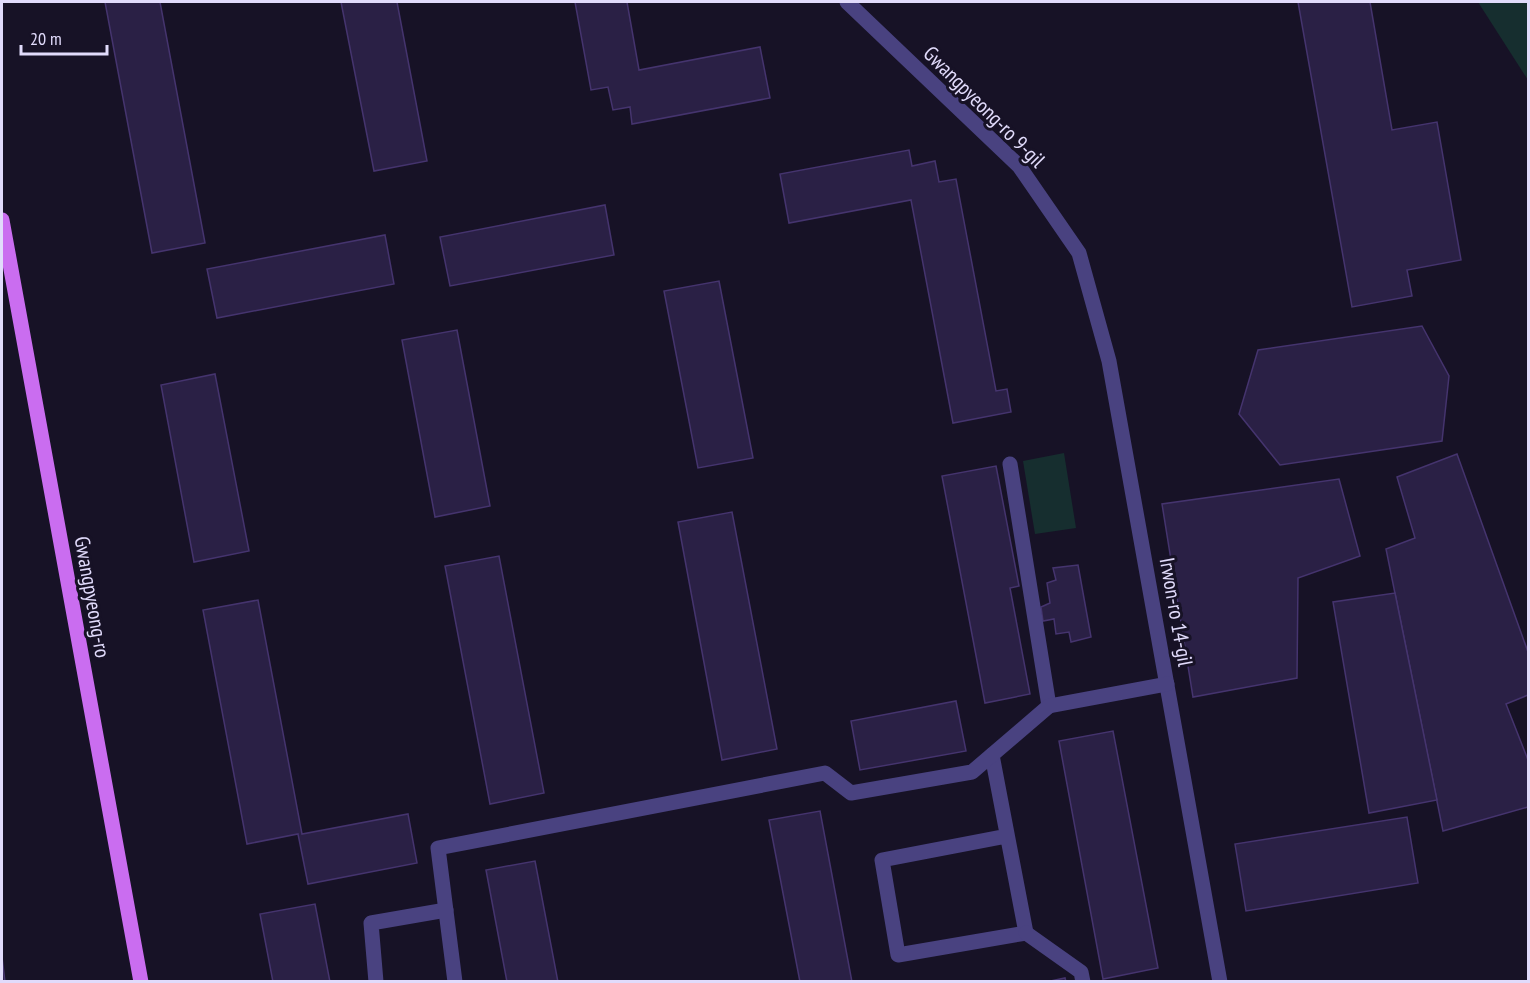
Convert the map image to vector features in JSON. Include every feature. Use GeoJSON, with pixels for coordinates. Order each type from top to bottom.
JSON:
{"type":"FeatureCollection","features":[{"type":"Feature","properties":{"kind":"main road","name":"Gwangpyeong-ro"},"geometry":{"type":"LineString","coordinates":[[2,220],[141,981]]}},
{"type":"Feature","properties":{"kind":"street","name":"Gwangpyeong-ro 9-gil"},"geometry":{"type":"LineString","coordinates":[[847,2],[1019,166],[1079,253]]}},
{"type":"Feature","properties":{"kind":"street","name":"Irwon-ro 14-gil"},"geometry":{"type":"LineString","coordinates":[[1079,253],[1109,361],[1220,981]]}},
{"type":"Feature","properties":{"kind":"street"},"geometry":{"type":"LineString","coordinates":[[1010,464],[1049,706]]}},
{"type":"Feature","properties":{"kind":"street"},"geometry":{"type":"LineString","coordinates":[[455,981],[438,848],[825,773],[851,793],[972,772],[1049,706],[1167,684]]}},
{"type":"Feature","properties":{"kind":"street"},"geometry":{"type":"LineString","coordinates":[[992,755],[1026,933],[1081,972],[1083,981]]}},
{"type":"Feature","properties":{"kind":"street"},"geometry":{"type":"LineString","coordinates":[[1007,836],[882,860],[898,955],[1026,933]]}},
{"type":"Feature","properties":{"kind":"street"},"geometry":{"type":"LineString","coordinates":[[376,981],[371,923],[446,910]]}},
{"type":"Feature","properties":{"kind":"green space"},"geometry":{"type":"Polygon","coordinates":[[[1478,2],[1528,2],[1528,80],[1478,2]]]}},
{"type":"Feature","properties":{"kind":"green space"},"geometry":{"type":"Polygon","coordinates":[[[1064,453],[1076,528],[1035,534],[1023,461],[1064,453]]]}},
{"type":"Feature","properties":{"kind":"building"},"geometry":{"type":"Polygon","coordinates":[[[105,2],[160,2],[205,243],[152,253],[105,2]]]}},
{"type":"Feature","properties":{"kind":"building"},"geometry":{"type":"Polygon","coordinates":[[[341,2],[397,2],[427,161],[374,171],[341,2]]]}},
{"type":"Feature","properties":{"kind":"building"},"geometry":{"type":"Polygon","coordinates":[[[575,2],[627,2],[639,70],[760,47],[770,98],[632,124],[630,107],[613,110],[608,87],[591,90],[575,2]]]}},
{"type":"Feature","properties":{"kind":"building"},"geometry":{"type":"Polygon","coordinates":[[[1298,2],[1370,2],[1392,130],[1437,122],[1461,260],[1407,270],[1412,296],[1352,307],[1298,2]]]}},
{"type":"Feature","properties":{"kind":"building"},"geometry":{"type":"Polygon","coordinates":[[[909,150],[912,166],[935,161],[939,182],[956,179],[996,391],[1007,389],[1011,412],[953,423],[911,200],[789,223],[780,174],[909,150]]]}},
{"type":"Feature","properties":{"kind":"building"},"geometry":{"type":"Polygon","coordinates":[[[605,205],[614,255],[450,286],[440,237],[605,205]]]}},
{"type":"Feature","properties":{"kind":"building"},"geometry":{"type":"Polygon","coordinates":[[[385,235],[394,284],[217,318],[207,269],[385,235]]]}},
{"type":"Feature","properties":{"kind":"building"},"geometry":{"type":"Polygon","coordinates":[[[719,281],[753,458],[698,468],[664,291],[719,281]]]}},
{"type":"Feature","properties":{"kind":"building"},"geometry":{"type":"Polygon","coordinates":[[[1422,326],[1449,376],[1442,441],[1280,465],[1239,414],[1258,350],[1422,326]]]}},
{"type":"Feature","properties":{"kind":"building"},"geometry":{"type":"Polygon","coordinates":[[[457,330],[490,506],[435,517],[402,340],[457,330]]]}},
{"type":"Feature","properties":{"kind":"building"},"geometry":{"type":"Polygon","coordinates":[[[215,374],[249,551],[194,562],[161,385],[215,374]]]}},
{"type":"Feature","properties":{"kind":"building"},"geometry":{"type":"Polygon","coordinates":[[[1457,454],[1528,652],[1528,695],[1506,704],[1528,760],[1528,807],[1443,831],[1386,549],[1415,538],[1397,477],[1457,454]]]}},
{"type":"Feature","properties":{"kind":"building"},"geometry":{"type":"Polygon","coordinates":[[[996,466],[1019,586],[1010,588],[1030,694],[985,703],[942,476],[996,466]]]}},
{"type":"Feature","properties":{"kind":"building"},"geometry":{"type":"Polygon","coordinates":[[[1339,479],[1360,556],[1298,578],[1297,678],[1193,697],[1162,504],[1339,479]]]}},
{"type":"Feature","properties":{"kind":"building"},"geometry":{"type":"Polygon","coordinates":[[[732,512],[777,749],[722,760],[678,522],[732,512]]]}},
{"type":"Feature","properties":{"kind":"building"},"geometry":{"type":"Polygon","coordinates":[[[499,556],[544,793],[490,804],[445,566],[499,556]]]}},
{"type":"Feature","properties":{"kind":"building"},"geometry":{"type":"Polygon","coordinates":[[[1078,565],[1091,637],[1071,642],[1069,632],[1056,634],[1054,619],[1043,621],[1041,607],[1050,603],[1047,583],[1056,580],[1053,568],[1078,565]]]}},
{"type":"Feature","properties":{"kind":"building"},"geometry":{"type":"Polygon","coordinates":[[[1395,593],[1437,800],[1369,813],[1333,602],[1395,593]]]}},
{"type":"Feature","properties":{"kind":"building"},"geometry":{"type":"Polygon","coordinates":[[[258,600],[302,834],[408,814],[417,863],[308,884],[298,834],[247,844],[203,610],[258,600]]]}},
{"type":"Feature","properties":{"kind":"building"},"geometry":{"type":"Polygon","coordinates":[[[956,701],[966,751],[860,770],[851,721],[956,701]]]}},
{"type":"Feature","properties":{"kind":"building"},"geometry":{"type":"Polygon","coordinates":[[[1113,731],[1158,968],[1103,979],[1059,741],[1113,731]]]}},
{"type":"Feature","properties":{"kind":"building"},"geometry":{"type":"Polygon","coordinates":[[[820,811],[852,982],[800,982],[769,820],[820,811]]]}},
{"type":"Feature","properties":{"kind":"building"},"geometry":{"type":"Polygon","coordinates":[[[1407,817],[1418,883],[1246,911],[1235,844],[1407,817]]]}},
{"type":"Feature","properties":{"kind":"building"},"geometry":{"type":"Polygon","coordinates":[[[535,861],[558,982],[507,982],[486,870],[535,861]]]}},
{"type":"Feature","properties":{"kind":"building"},"geometry":{"type":"Polygon","coordinates":[[[315,904],[330,982],[273,982],[260,914],[315,904]]]}},
{"type":"Feature","properties":{"kind":"building"},"geometry":{"type":"Polygon","coordinates":[[[2,957],[5,982],[2,982],[2,957]]]}},
{"type":"Feature","properties":{"kind":"building"},"geometry":{"type":"Polygon","coordinates":[[[1065,978],[1066,982],[1046,982],[1065,978]]]}}]}
